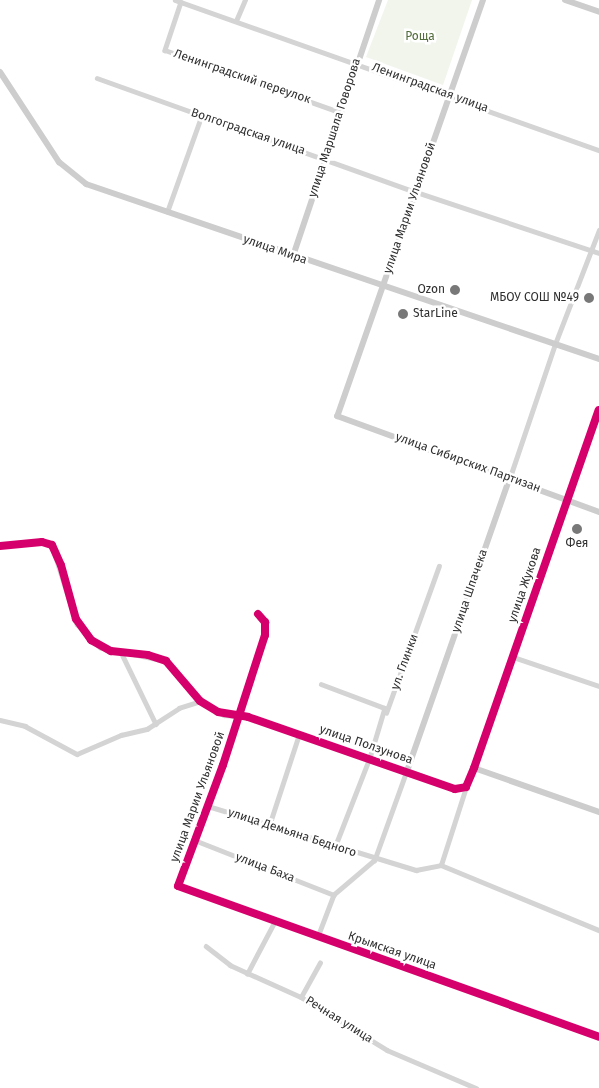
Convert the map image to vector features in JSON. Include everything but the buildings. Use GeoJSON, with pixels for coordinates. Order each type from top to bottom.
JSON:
{"type":"FeatureCollection","features":[{"type":"Feature","properties":{"kind":"street","name":"Ленинградская улица"},"geometry":{"type":"LineString","coordinates":[[174,0],[356,62],[599,150]]}},
{"type":"Feature","properties":{"kind":"street"},"geometry":{"type":"LineString","coordinates":[[236,21],[244,0]]}},
{"type":"Feature","properties":{"kind":"street","name":"улица Маршала Говорова"},"geometry":{"type":"LineString","coordinates":[[293,256],[323,158],[379,0]]}},
{"type":"Feature","properties":{"kind":"street","name":"улица Марии Ульяновой"},"geometry":{"type":"LineString","coordinates":[[337,416],[483,0]]}},
{"type":"Feature","properties":{"kind":"street"},"geometry":{"type":"LineString","coordinates":[[565,0],[599,12]]}},
{"type":"Feature","properties":{"kind":"street","name":"Ленинградский переулок"},"geometry":{"type":"LineString","coordinates":[[181,2],[165,50],[339,112]]}},
{"type":"Feature","properties":{"kind":"street","name":"улица Мира"},"geometry":{"type":"LineString","coordinates":[[0,72],[52,152],[73,176],[167,212],[293,256],[384,285],[599,359]]}},
{"type":"Feature","properties":{"kind":"street","name":"Волгоградская улица"},"geometry":{"type":"LineString","coordinates":[[97,78],[201,117],[416,192],[599,253]]}},
{"type":"Feature","properties":{"kind":"street"},"geometry":{"type":"LineString","coordinates":[[167,212],[201,117]]}},
{"type":"Feature","properties":{"kind":"street","name":"улица Шпачека"},"geometry":{"type":"LineString","coordinates":[[318,937],[334,895],[375,860],[555,344],[599,230]]}},
{"type":"Feature","properties":{"kind":"street","name":"улица Жукова"},"geometry":{"type":"LineString","coordinates":[[474,768],[566,499],[599,410]]}},
{"type":"Feature","properties":{"kind":"street","name":"улица Сибирских Партизан"},"geometry":{"type":"LineString","coordinates":[[337,416],[510,477],[599,512]]}},
{"type":"Feature","properties":{"kind":"street","name":"улица Ползунова"},"geometry":{"type":"LineString","coordinates":[[0,546],[42,542],[52,545],[78,624],[100,647],[166,661],[200,701],[224,715],[238,716],[299,734],[455,789],[466,787]]}},
{"type":"Feature","properties":{"kind":"street","name":"ул. Глинки"},"geometry":{"type":"LineString","coordinates":[[370,758],[439,566]]}},
{"type":"Feature","properties":{"kind":"street","name":"улица Марии Ульяновой"},"geometry":{"type":"LineString","coordinates":[[178,886],[208,806],[266,627],[258,614]]}},
{"type":"Feature","properties":{"kind":"street"},"geometry":{"type":"LineString","coordinates":[[121,652],[156,724]]}},
{"type":"Feature","properties":{"kind":"street"},"geometry":{"type":"LineString","coordinates":[[512,657],[599,686]]}},
{"type":"Feature","properties":{"kind":"street"},"geometry":{"type":"LineString","coordinates":[[322,684],[385,708],[370,758],[335,848]]}},
{"type":"Feature","properties":{"kind":"street"},"geometry":{"type":"LineString","coordinates":[[0,720],[25,726],[78,754],[156,724],[180,708],[200,701]]}},
{"type":"Feature","properties":{"kind":"street"},"geometry":{"type":"LineString","coordinates":[[269,826],[299,734]]}},
{"type":"Feature","properties":{"kind":"street"},"geometry":{"type":"LineString","coordinates":[[599,812],[474,768],[441,865],[599,930]]}},
{"type":"Feature","properties":{"kind":"street","name":"улица Демьяна Бедного"},"geometry":{"type":"LineString","coordinates":[[208,806],[375,860],[384,858],[416,870],[441,865]]}},
{"type":"Feature","properties":{"kind":"street","name":"улица Баха"},"geometry":{"type":"LineString","coordinates":[[196,841],[334,895]]}},
{"type":"Feature","properties":{"kind":"street","name":"Крымская улица"},"geometry":{"type":"LineString","coordinates":[[178,886],[599,1037]]}},
{"type":"Feature","properties":{"kind":"street"},"geometry":{"type":"LineString","coordinates":[[247,974],[275,921]]}},
{"type":"Feature","properties":{"kind":"street","name":"Речная улица"},"geometry":{"type":"LineString","coordinates":[[206,946],[247,974],[301,996],[388,1050],[476,1088]]}},
{"type":"Feature","properties":{"kind":"street"},"geometry":{"type":"LineString","coordinates":[[301,996],[320,963]]}},
{"type":"Feature","properties":{"kind":"green space","name":"Роща"},"geometry":{"type":"Polygon","coordinates":[[[388,0],[472,0],[443,85],[366,57],[388,0]]]}},
{"type":"Feature","properties":{"kind":"cycle path"},"geometry":{"type":"LineString","coordinates":[[0,546],[42,542],[52,545],[61,565],[76,619],[91,640],[111,651],[148,655],[166,661],[200,701],[218,712],[248,717],[455,789],[466,787],[599,410]]}},
{"type":"Feature","properties":{"kind":"cycle path"},"geometry":{"type":"LineString","coordinates":[[258,614],[265,622],[265,635],[223,765],[178,886],[599,1037]]}},
{"type":"Feature","properties":{"kind":"place","name":"Ozon"},"geometry":{"type":"Point","coordinates":[455,290]}},
{"type":"Feature","properties":{"kind":"place","name":"МБОУ СОШ №49"},"geometry":{"type":"Point","coordinates":[589,298]}},
{"type":"Feature","properties":{"kind":"place","name":"StarLine"},"geometry":{"type":"Point","coordinates":[403,314]}},
{"type":"Feature","properties":{"kind":"place","name":"Фея"},"geometry":{"type":"Point","coordinates":[577,529]}}]}
